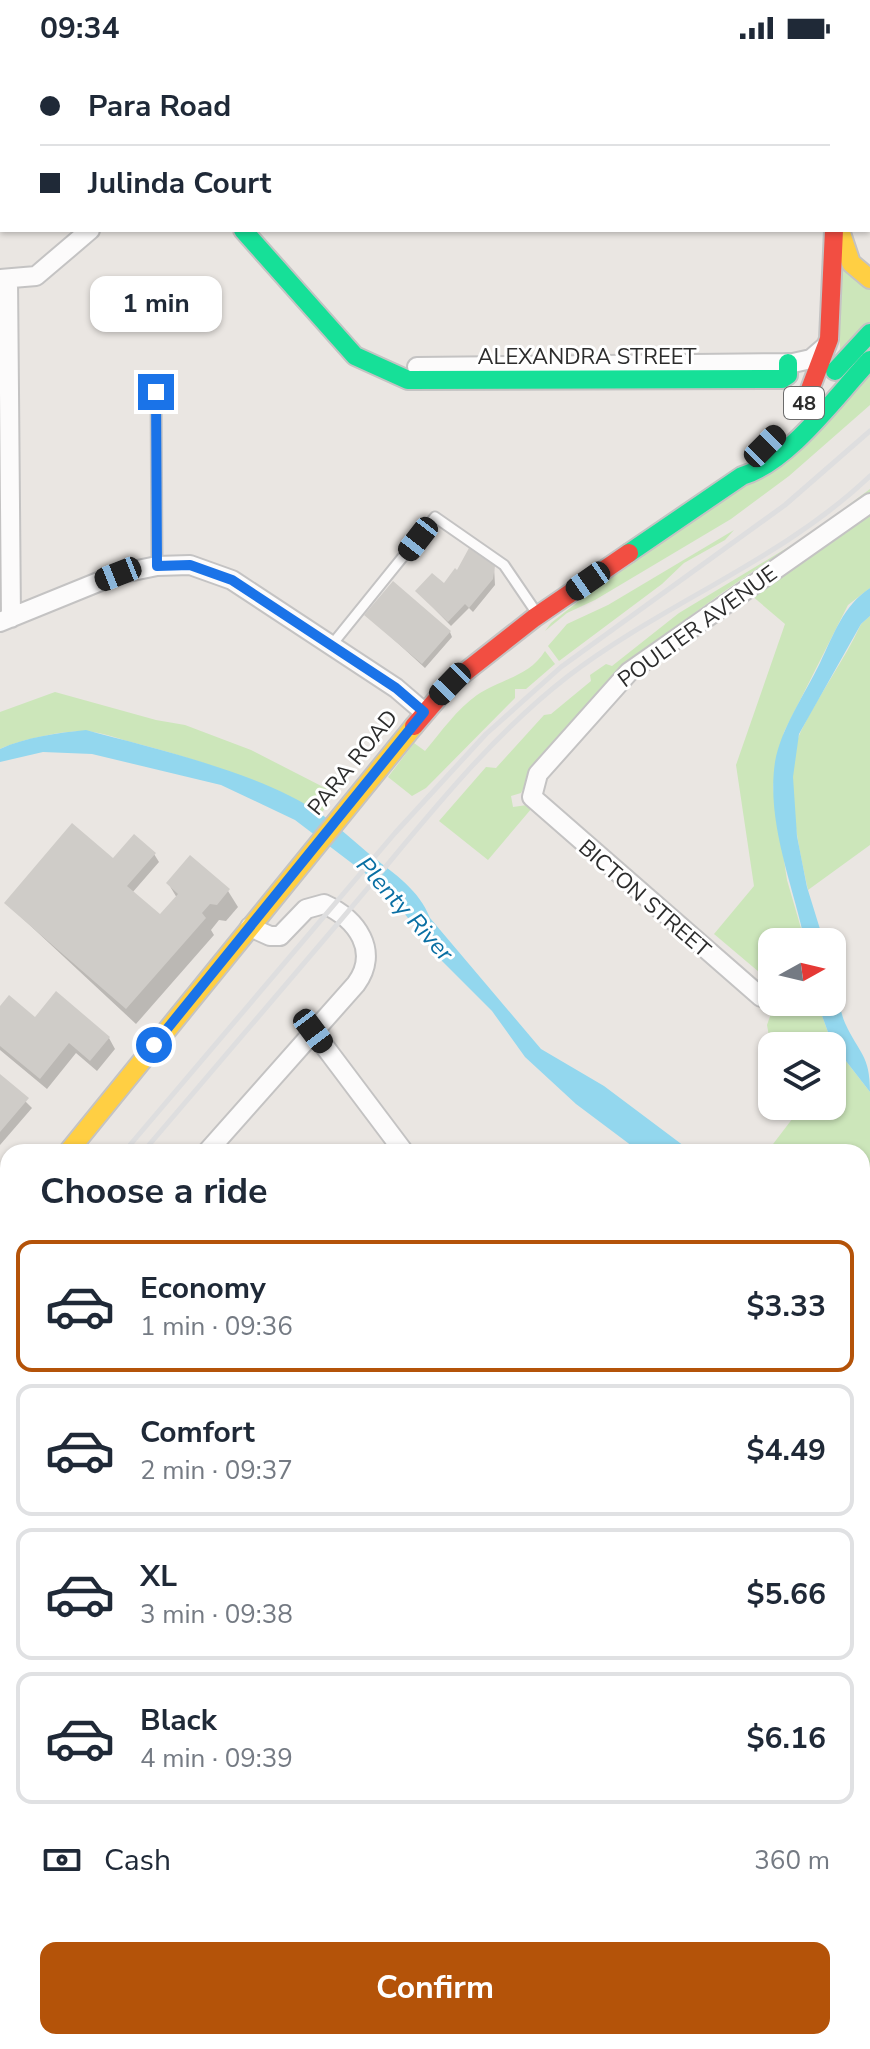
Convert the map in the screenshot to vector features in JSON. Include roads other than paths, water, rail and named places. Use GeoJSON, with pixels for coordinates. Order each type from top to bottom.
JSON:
{"type":"FeatureCollection","features":[{"type":"Feature","properties":{"kind":"main road","name":"ALEXANDRA STREET"},"geometry":{"type":"LineString","coordinates":[[245,232],[346,347],[374,367],[415,380],[762,380],[786,378],[788,363]]}},
{"type":"Feature","properties":{"kind":"main road"},"geometry":{"type":"LineString","coordinates":[[797,411],[828,345],[837,232]]}},
{"type":"Feature","properties":{"kind":"main road"},"geometry":{"type":"LineString","coordinates":[[838,232],[851,263],[870,279]]}},
{"type":"Feature","properties":{"kind":"main road","name":"PARA ROAD"},"geometry":{"type":"LineString","coordinates":[[742,476],[748,464],[870,333]]}},
{"type":"Feature","properties":{"kind":"main road","name":"PARA ROAD"},"geometry":{"type":"LineString","coordinates":[[74,1144],[424,712],[467,669],[537,615],[742,476],[761,470],[780,455],[870,360]]}},
{"type":"Feature","properties":{"kind":"street"},"geometry":{"type":"LineString","coordinates":[[88,232],[36,276],[4,279],[5,620],[118,574],[157,566],[190,565],[210,569],[232,580],[396,688],[424,712]]}},
{"type":"Feature","properties":{"kind":"street","name":"ALEXANDRA STREET"},"geometry":{"type":"LineString","coordinates":[[788,363],[808,360],[828,345]]}},
{"type":"Feature","properties":{"kind":"street","name":"POULTER AVENUE"},"geometry":{"type":"LineString","coordinates":[[523,799],[538,774],[629,672],[870,503]]}},
{"type":"Feature","properties":{"kind":"street","name":"BICTON STREET"},"geometry":{"type":"LineString","coordinates":[[523,799],[758,995]]}},
{"type":"Feature","properties":{"kind":"street"},"geometry":{"type":"LineString","coordinates":[[214,1144],[361,978],[367,963],[366,942],[351,923],[324,904],[306,909],[280,936],[270,936],[250,927]]}},
{"type":"Feature","properties":{"kind":"street"},"geometry":{"type":"LineString","coordinates":[[313,1031],[398,1144]]}},
{"type":"Feature","properties":{"kind":"lane"},"geometry":{"type":"LineString","coordinates":[[156,392],[157,566]]}},
{"type":"Feature","properties":{"kind":"lane"},"geometry":{"type":"LineString","coordinates":[[330,647],[435,517],[504,565],[537,615]]}},
{"type":"Feature","properties":{"kind":"water"},"geometry":{"type":"Polygon","coordinates":[[[870,588],[870,616],[861,624],[799,734],[793,777],[797,836],[807,887],[820,928],[801,928],[777,830],[773,785],[775,762],[788,724],[840,621],[870,588]]]}},
{"type":"Feature","properties":{"kind":"water","name":"Plenty River"},"geometry":{"type":"Polygon","coordinates":[[[86,730],[176,754],[269,786],[321,814],[413,891],[430,918],[541,1049],[604,1086],[681,1144],[629,1144],[576,1104],[525,1057],[492,1011],[434,953],[387,890],[295,820],[221,785],[92,754],[43,752],[0,762],[0,749],[42,736],[86,730]]]}},
{"type":"Feature","properties":{"kind":"water"},"geometry":{"type":"Polygon","coordinates":[[[822,1016],[842,1016],[866,1062],[870,1092],[846,1061],[846,1032],[828,1032],[822,1016]]]}},
{"type":"Feature","properties":{"kind":"railway"},"geometry":{"type":"LineString","coordinates":[[131,1144],[395,833],[486,734],[561,667],[785,505],[870,431]]}},
{"type":"Feature","properties":{"kind":"railway"},"geometry":{"type":"LineString","coordinates":[[150,1144],[437,805],[512,725],[567,677],[604,651],[799,533],[870,476]]}}]}
